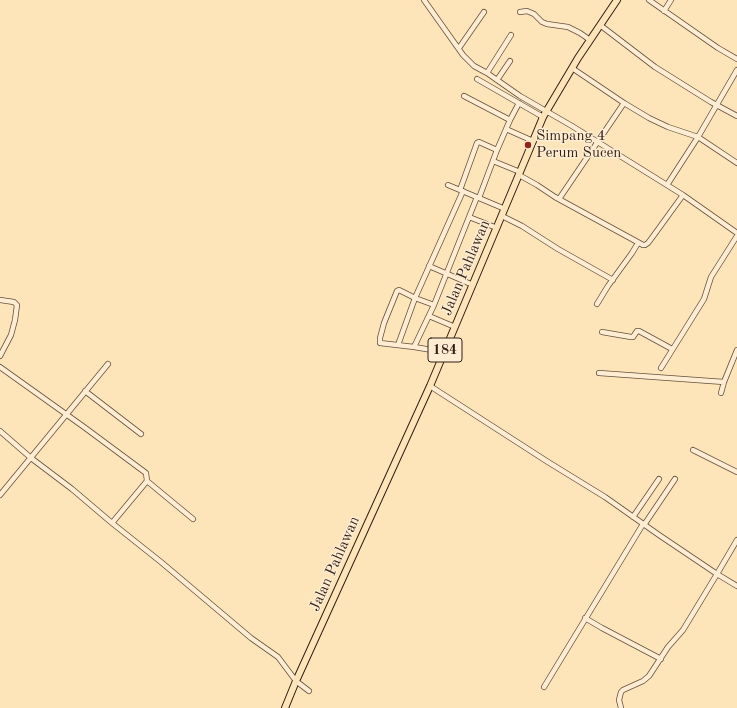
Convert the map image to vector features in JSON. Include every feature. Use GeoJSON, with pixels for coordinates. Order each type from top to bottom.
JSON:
{"type":"FeatureCollection","features":[{"type":"Feature","properties":{"kind":"main road","name":"Jalan Pahlawan"},"geometry":{"type":"LineString","coordinates":[[285,708],[430,386],[545,114],[572,68],[617,0]]}},
{"type":"Feature","properties":{"kind":"street"},"geometry":{"type":"LineString","coordinates":[[424,0],[463,55],[474,66],[487,73],[545,114]]}},
{"type":"Feature","properties":{"kind":"street"},"geometry":{"type":"LineString","coordinates":[[649,0],[718,48],[737,59]]}},
{"type":"Feature","properties":{"kind":"street"},"geometry":{"type":"LineString","coordinates":[[664,10],[671,0]]}},
{"type":"Feature","properties":{"kind":"street"},"geometry":{"type":"LineString","coordinates":[[520,12],[527,11],[534,14],[542,22],[547,24],[568,27],[590,40]]}},
{"type":"Feature","properties":{"kind":"street"},"geometry":{"type":"LineString","coordinates":[[459,48],[484,12]]}},
{"type":"Feature","properties":{"kind":"street"},"geometry":{"type":"LineString","coordinates":[[600,25],[655,67],[716,105],[737,116]]}},
{"type":"Feature","properties":{"kind":"street"},"geometry":{"type":"LineString","coordinates":[[487,73],[511,35]]}},
{"type":"Feature","properties":{"kind":"street"},"geometry":{"type":"LineString","coordinates":[[497,80],[510,61]]}},
{"type":"Feature","properties":{"kind":"street"},"geometry":{"type":"LineString","coordinates":[[572,68],[624,103],[659,123],[698,137],[737,163]]}},
{"type":"Feature","properties":{"kind":"street"},"geometry":{"type":"LineString","coordinates":[[666,185],[698,137],[737,70]]}},
{"type":"Feature","properties":{"kind":"street"},"geometry":{"type":"LineString","coordinates":[[477,79],[519,103],[572,126],[683,195],[737,234],[711,277],[704,299],[660,368]]}},
{"type":"Feature","properties":{"kind":"street"},"geometry":{"type":"LineString","coordinates":[[464,96],[510,120]]}},
{"type":"Feature","properties":{"kind":"street"},"geometry":{"type":"LineString","coordinates":[[414,347],[434,305],[497,150],[519,103]]}},
{"type":"Feature","properties":{"kind":"street"},"geometry":{"type":"LineString","coordinates":[[559,199],[624,103]]}},
{"type":"Feature","properties":{"kind":"street"},"geometry":{"type":"LineString","coordinates":[[506,129],[533,141]]}},
{"type":"Feature","properties":{"kind":"street"},"geometry":{"type":"LineString","coordinates":[[398,345],[415,298],[462,191],[478,142],[497,150]]}},
{"type":"Feature","properties":{"kind":"street"},"geometry":{"type":"LineString","coordinates":[[493,161],[520,173],[559,199],[643,245],[648,243],[683,195]]}},
{"type":"Feature","properties":{"kind":"street"},"geometry":{"type":"LineString","coordinates":[[448,185],[505,209]]}},
{"type":"Feature","properties":{"kind":"street"},"geometry":{"type":"LineString","coordinates":[[502,216],[522,226],[558,249],[613,280]]}},
{"type":"Feature","properties":{"kind":"street"},"geometry":{"type":"LineString","coordinates":[[469,217],[497,228]]}},
{"type":"Feature","properties":{"kind":"street"},"geometry":{"type":"LineString","coordinates":[[597,304],[638,243]]}},
{"type":"Feature","properties":{"kind":"street"},"geometry":{"type":"LineString","coordinates":[[429,266],[473,285]]}},
{"type":"Feature","properties":{"kind":"street"},"geometry":{"type":"LineString","coordinates":[[434,305],[397,290],[384,323],[380,343],[444,352]]}},
{"type":"Feature","properties":{"kind":"street"},"geometry":{"type":"LineString","coordinates":[[0,300],[14,302],[17,305],[11,335],[0,356]]}},
{"type":"Feature","properties":{"kind":"street"},"geometry":{"type":"LineString","coordinates":[[429,316],[455,327]]}},
{"type":"Feature","properties":{"kind":"street"},"geometry":{"type":"LineString","coordinates":[[602,332],[631,337],[639,331],[672,349]]}},
{"type":"Feature","properties":{"kind":"street"},"geometry":{"type":"LineString","coordinates":[[721,392],[737,350]]}},
{"type":"Feature","properties":{"kind":"street"},"geometry":{"type":"LineString","coordinates":[[0,495],[108,364]]}},
{"type":"Feature","properties":{"kind":"street"},"geometry":{"type":"LineString","coordinates":[[0,367],[146,473],[147,481],[192,519]]}},
{"type":"Feature","properties":{"kind":"street"},"geometry":{"type":"LineString","coordinates":[[599,373],[724,382]]}},
{"type":"Feature","properties":{"kind":"street"},"geometry":{"type":"LineString","coordinates":[[430,386],[605,497],[717,574],[737,586]]}},
{"type":"Feature","properties":{"kind":"street"},"geometry":{"type":"LineString","coordinates":[[85,391],[141,434]]}},
{"type":"Feature","properties":{"kind":"street"},"geometry":{"type":"LineString","coordinates":[[0,431],[31,458],[72,489],[161,562],[245,633],[278,657],[296,681],[309,691]]}},
{"type":"Feature","properties":{"kind":"street"},"geometry":{"type":"LineString","coordinates":[[693,450],[737,472]]}},
{"type":"Feature","properties":{"kind":"street"},"geometry":{"type":"LineString","coordinates":[[633,517],[659,479]]}},
{"type":"Feature","properties":{"kind":"street"},"geometry":{"type":"LineString","coordinates":[[544,686],[644,524],[675,479]]}},
{"type":"Feature","properties":{"kind":"street"},"geometry":{"type":"LineString","coordinates":[[112,523],[147,481]]}},
{"type":"Feature","properties":{"kind":"street"},"geometry":{"type":"LineString","coordinates":[[621,708],[619,700],[621,692],[650,676],[668,647],[683,630],[737,540]]}},
{"type":"Feature","properties":{"kind":"street"},"geometry":{"type":"LineString","coordinates":[[585,618],[661,659]]}},
{"type":"Feature","properties":{"kind":"place","name":"Simpang 4 Perum Sucen"},"geometry":{"type":"Point","coordinates":[528,145]}}]}
